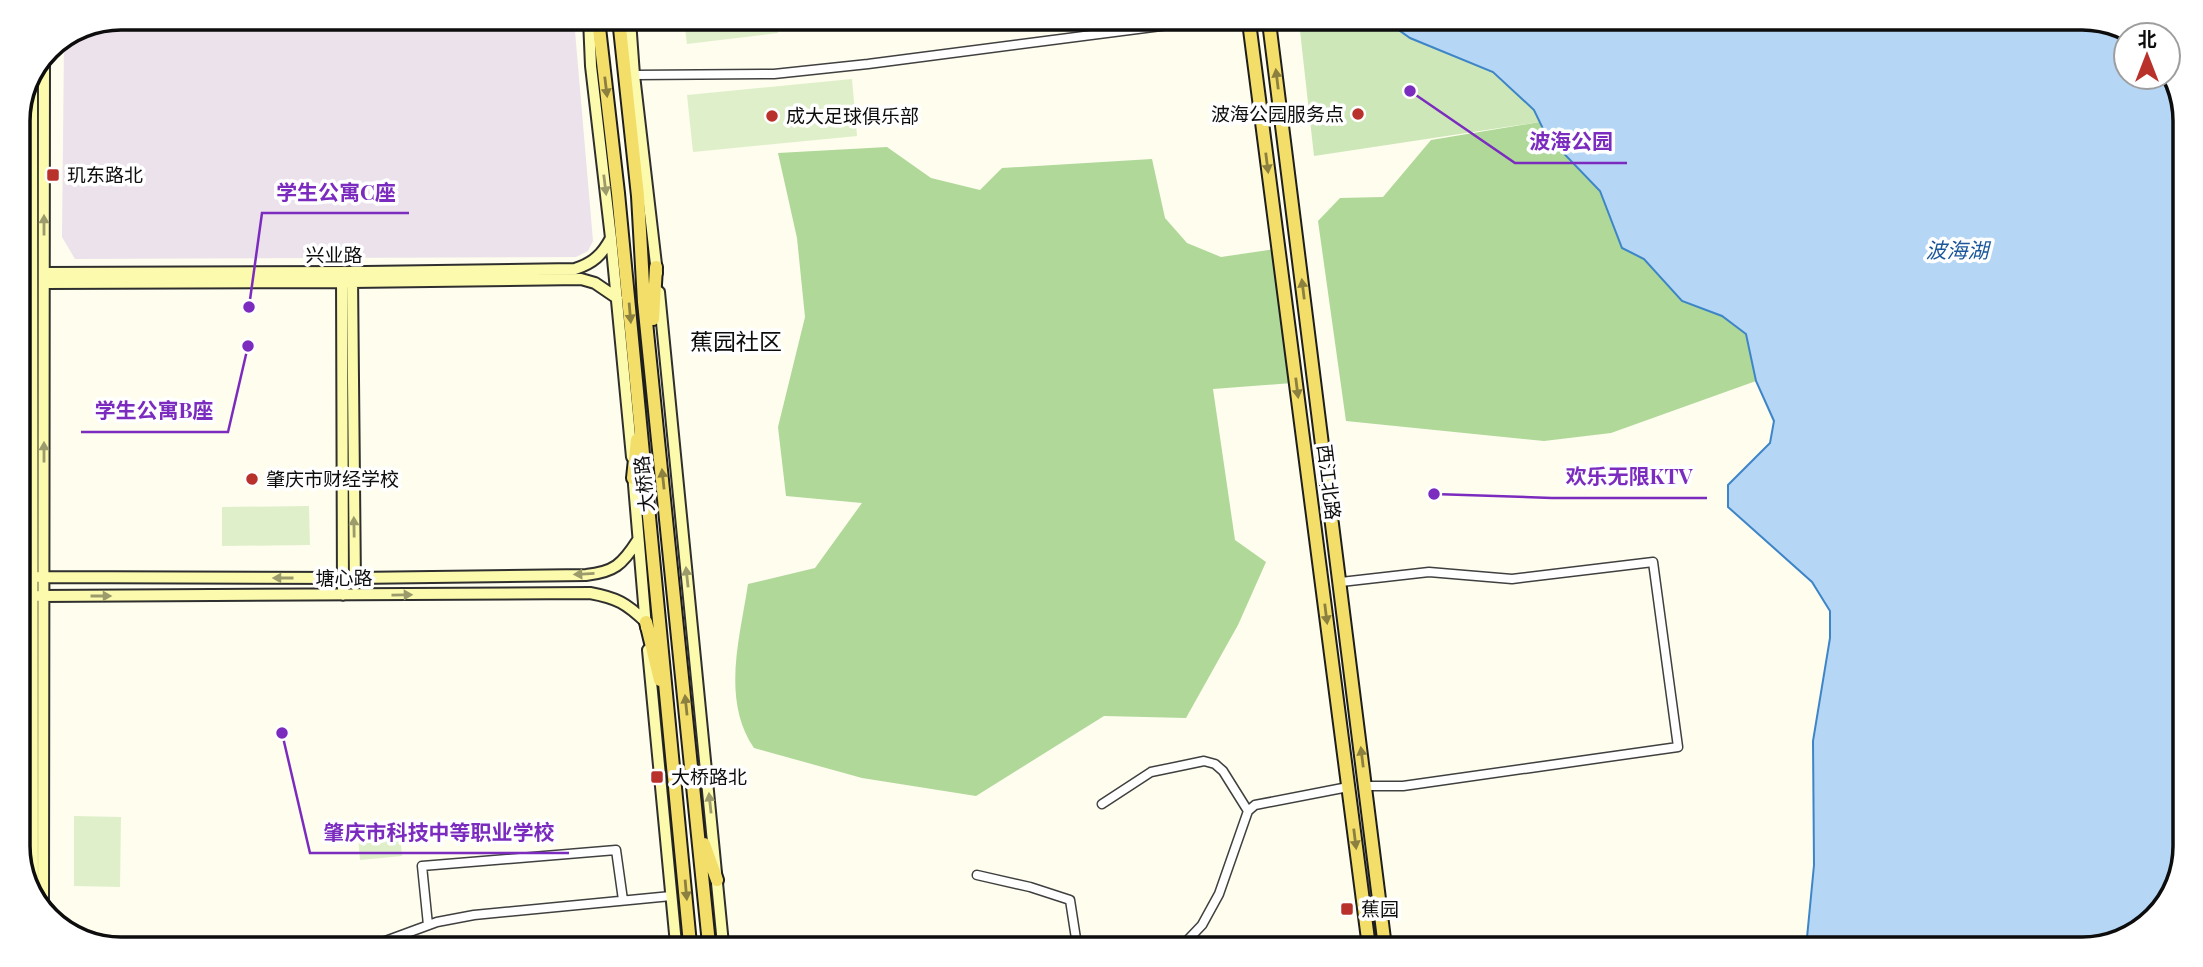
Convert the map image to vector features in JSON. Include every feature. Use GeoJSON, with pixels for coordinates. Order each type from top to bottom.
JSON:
{"type":"FeatureCollection","features":[{"type":"Feature","properties":{"kind":"main road","name":"大桥路"},"geometry":{"type":"LineString","coordinates":[[599,30],[671,723],[689,937]]}},
{"type":"Feature","properties":{"kind":"main road","name":"大桥路"},"geometry":{"type":"LineString","coordinates":[[620,30],[638,196],[644,302],[708,937]]}},
{"type":"Feature","properties":{"kind":"main road","name":"西江北路"},"geometry":{"type":"LineString","coordinates":[[1250,30],[1368,937]]}},
{"type":"Feature","properties":{"kind":"main road","name":"西江北路"},"geometry":{"type":"LineString","coordinates":[[1270,30],[1384,937]]}},
{"type":"Feature","properties":{"kind":"main road"},"geometry":{"type":"LineString","coordinates":[[653,379],[656,267]]}},
{"type":"Feature","properties":{"kind":"main road"},"geometry":{"type":"LineString","coordinates":[[634,478],[639,408]]}},
{"type":"Feature","properties":{"kind":"main road"},"geometry":{"type":"LineString","coordinates":[[1313,510],[1331,508]]}},
{"type":"Feature","properties":{"kind":"main road"},"geometry":{"type":"LineString","coordinates":[[646,622],[671,723]]}},
{"type":"Feature","properties":{"kind":"main road"},"geometry":{"type":"LineString","coordinates":[[698,827],[717,880]]}},
{"type":"Feature","properties":{"kind":"street"},"geometry":{"type":"LineString","coordinates":[[589,30],[591,66],[617,298],[675,937]]}},
{"type":"Feature","properties":{"kind":"street"},"geometry":{"type":"LineString","coordinates":[[631,30],[722,937]]}},
{"type":"Feature","properties":{"kind":"street"},"geometry":{"type":"LineString","coordinates":[[634,75],[774,74],[1123,30]]}},
{"type":"Feature","properties":{"kind":"street"},"geometry":{"type":"LineString","coordinates":[[38,577],[44,278],[44,72]]}},
{"type":"Feature","properties":{"kind":"street"},"geometry":{"type":"LineString","coordinates":[[33,97],[43,893]]}},
{"type":"Feature","properties":{"kind":"street","name":"兴业路"},"geometry":{"type":"LineString","coordinates":[[347,277],[575,269],[589,264],[602,254],[611,238]]}},
{"type":"Feature","properties":{"kind":"street"},"geometry":{"type":"LineString","coordinates":[[347,277],[349,595]]}},
{"type":"Feature","properties":{"kind":"street","name":"兴业路"},"geometry":{"type":"LineString","coordinates":[[44,278],[581,279],[595,283],[617,298]]}},
{"type":"Feature","properties":{"kind":"street","name":"塘心路"},"geometry":{"type":"LineString","coordinates":[[38,577],[349,578],[601,573],[612,570],[629,555],[638,540]]}},
{"type":"Feature","properties":{"kind":"street"},"geometry":{"type":"LineString","coordinates":[[1341,582],[1429,572],[1512,579],[1653,562],[1678,747],[1403,786],[1365,786]]}},
{"type":"Feature","properties":{"kind":"street","name":"塘心路"},"geometry":{"type":"LineString","coordinates":[[38,596],[590,593],[615,598],[631,607],[646,622]]}},
{"type":"Feature","properties":{"kind":"street"},"geometry":{"type":"LineString","coordinates":[[33,871],[38,596]]}},
{"type":"Feature","properties":{"kind":"street"},"geometry":{"type":"LineString","coordinates":[[1102,804],[1151,772],[1204,761],[1215,764],[1223,771],[1248,811]]}},
{"type":"Feature","properties":{"kind":"street"},"geometry":{"type":"LineString","coordinates":[[1191,937],[1202,925],[1219,894],[1248,811],[1255,805],[1348,787]]}},
{"type":"Feature","properties":{"kind":"street"},"geometry":{"type":"LineString","coordinates":[[428,925],[422,866],[616,850],[623,900]]}},
{"type":"Feature","properties":{"kind":"street"},"geometry":{"type":"LineString","coordinates":[[977,875],[1030,887],[1070,900],[1076,937]]}},
{"type":"Feature","properties":{"kind":"street"},"geometry":{"type":"LineString","coordinates":[[400,937],[428,925],[474,915],[671,896]]}},
{"type":"Feature","properties":{"kind":"street"},"geometry":{"type":"LineString","coordinates":[[405,933],[407,937]]}},
{"type":"Feature","properties":{"kind":"shaded area"},"geometry":{"type":"Polygon","coordinates":[[[120,30],[575,31],[593,241],[588,251],[576,257],[75,259],[62,237],[64,50],[78,41],[103,31],[120,30]]]}},
{"type":"Feature","properties":{"kind":"green space"},"geometry":{"type":"Polygon","coordinates":[[[685,30],[778,30],[778,33],[687,44],[685,30]]]}},
{"type":"Feature","properties":{"kind":"green space"},"geometry":{"type":"Polygon","coordinates":[[[1300,30],[1399,30],[1410,38],[1493,72],[1534,110],[1540,122],[1314,156],[1300,30]]]}},
{"type":"Feature","properties":{"kind":"green space","name":"成大足球俱乐部"},"geometry":{"type":"Polygon","coordinates":[[[852,79],[857,136],[693,152],[687,95],[852,79]]]}},
{"type":"Feature","properties":{"kind":"green space"},"geometry":{"type":"Polygon","coordinates":[[[1540,122],[1546,135],[1600,191],[1622,248],[1644,259],[1682,301],[1722,316],[1746,334],[1756,381],[1611,433],[1544,441],[1346,421],[1318,221],[1340,198],[1383,197],[1431,140],[1540,122]]]}},
{"type":"Feature","properties":{"kind":"green space"},"geometry":{"type":"Polygon","coordinates":[[[887,147],[931,178],[980,190],[1002,168],[1152,159],[1165,218],[1187,243],[1221,257],[1276,249],[1292,383],[1213,389],[1235,540],[1266,562],[1238,625],[1186,718],[1104,716],[976,796],[862,778],[754,748],[744,729],[735,689],[738,647],[748,584],[815,568],[862,503],[786,496],[778,427],[805,317],[797,238],[778,153],[887,147]]]}},
{"type":"Feature","properties":{"kind":"green space"},"geometry":{"type":"Polygon","coordinates":[[[309,506],[310,545],[222,546],[222,507],[309,506]]]}},
{"type":"Feature","properties":{"kind":"green space"},"geometry":{"type":"Polygon","coordinates":[[[74,816],[121,817],[120,887],[74,886],[74,816]]]}},
{"type":"Feature","properties":{"kind":"green space"},"geometry":{"type":"Polygon","coordinates":[[[400,832],[402,856],[360,860],[358,836],[400,832]]]}},
{"type":"Feature","properties":{"kind":"water","name":"波海湖"},"geometry":{"type":"Polygon","coordinates":[[[1399,30],[2100,31],[2112,35],[2112,91],[2168,91],[2173,115],[2173,846],[2172,864],[2161,892],[2151,906],[2133,922],[2106,934],[2082,937],[1807,937],[1814,865],[1813,741],[1830,638],[1830,611],[1812,582],[1728,507],[1728,485],[1770,443],[1774,421],[1756,381],[1746,334],[1722,316],[1682,301],[1644,259],[1622,248],[1600,191],[1546,135],[1534,110],[1493,72],[1410,38],[1399,30]]]}},
{"type":"Feature","properties":{"kind":"place","name":"波海公园"},"geometry":{"type":"Point","coordinates":[1410,91]}},
{"type":"Feature","properties":{"kind":"place","name":"波海公园服务点"},"geometry":{"type":"Point","coordinates":[1358,114]}},
{"type":"Feature","properties":{"kind":"place","name":"成大足球俱乐部"},"geometry":{"type":"Point","coordinates":[772,116]}},
{"type":"Feature","properties":{"kind":"place","name":"玑东路北"},"geometry":{"type":"Point","coordinates":[53,175]}},
{"type":"Feature","properties":{"kind":"place","name":"学生公寓C座"},"geometry":{"type":"Point","coordinates":[249,307]}},
{"type":"Feature","properties":{"kind":"place","name":"学生公寓B座"},"geometry":{"type":"Point","coordinates":[248,346]}},
{"type":"Feature","properties":{"kind":"place","name":"肇庆市财经学校"},"geometry":{"type":"Point","coordinates":[252,479]}},
{"type":"Feature","properties":{"kind":"place","name":"欢乐无限KTV"},"geometry":{"type":"Point","coordinates":[1434,494]}},
{"type":"Feature","properties":{"kind":"place","name":"肇庆市科技中等职业学校"},"geometry":{"type":"Point","coordinates":[282,733]}},
{"type":"Feature","properties":{"kind":"place","name":"大桥路北"},"geometry":{"type":"Point","coordinates":[657,777]}},
{"type":"Feature","properties":{"kind":"place","name":"蕉园"},"geometry":{"type":"Point","coordinates":[1347,909]}},
{"type":"Feature","properties":{"kind":"district","name":"蕉园社区"},"geometry":{"type":"Point","coordinates":[736,342]}}]}
